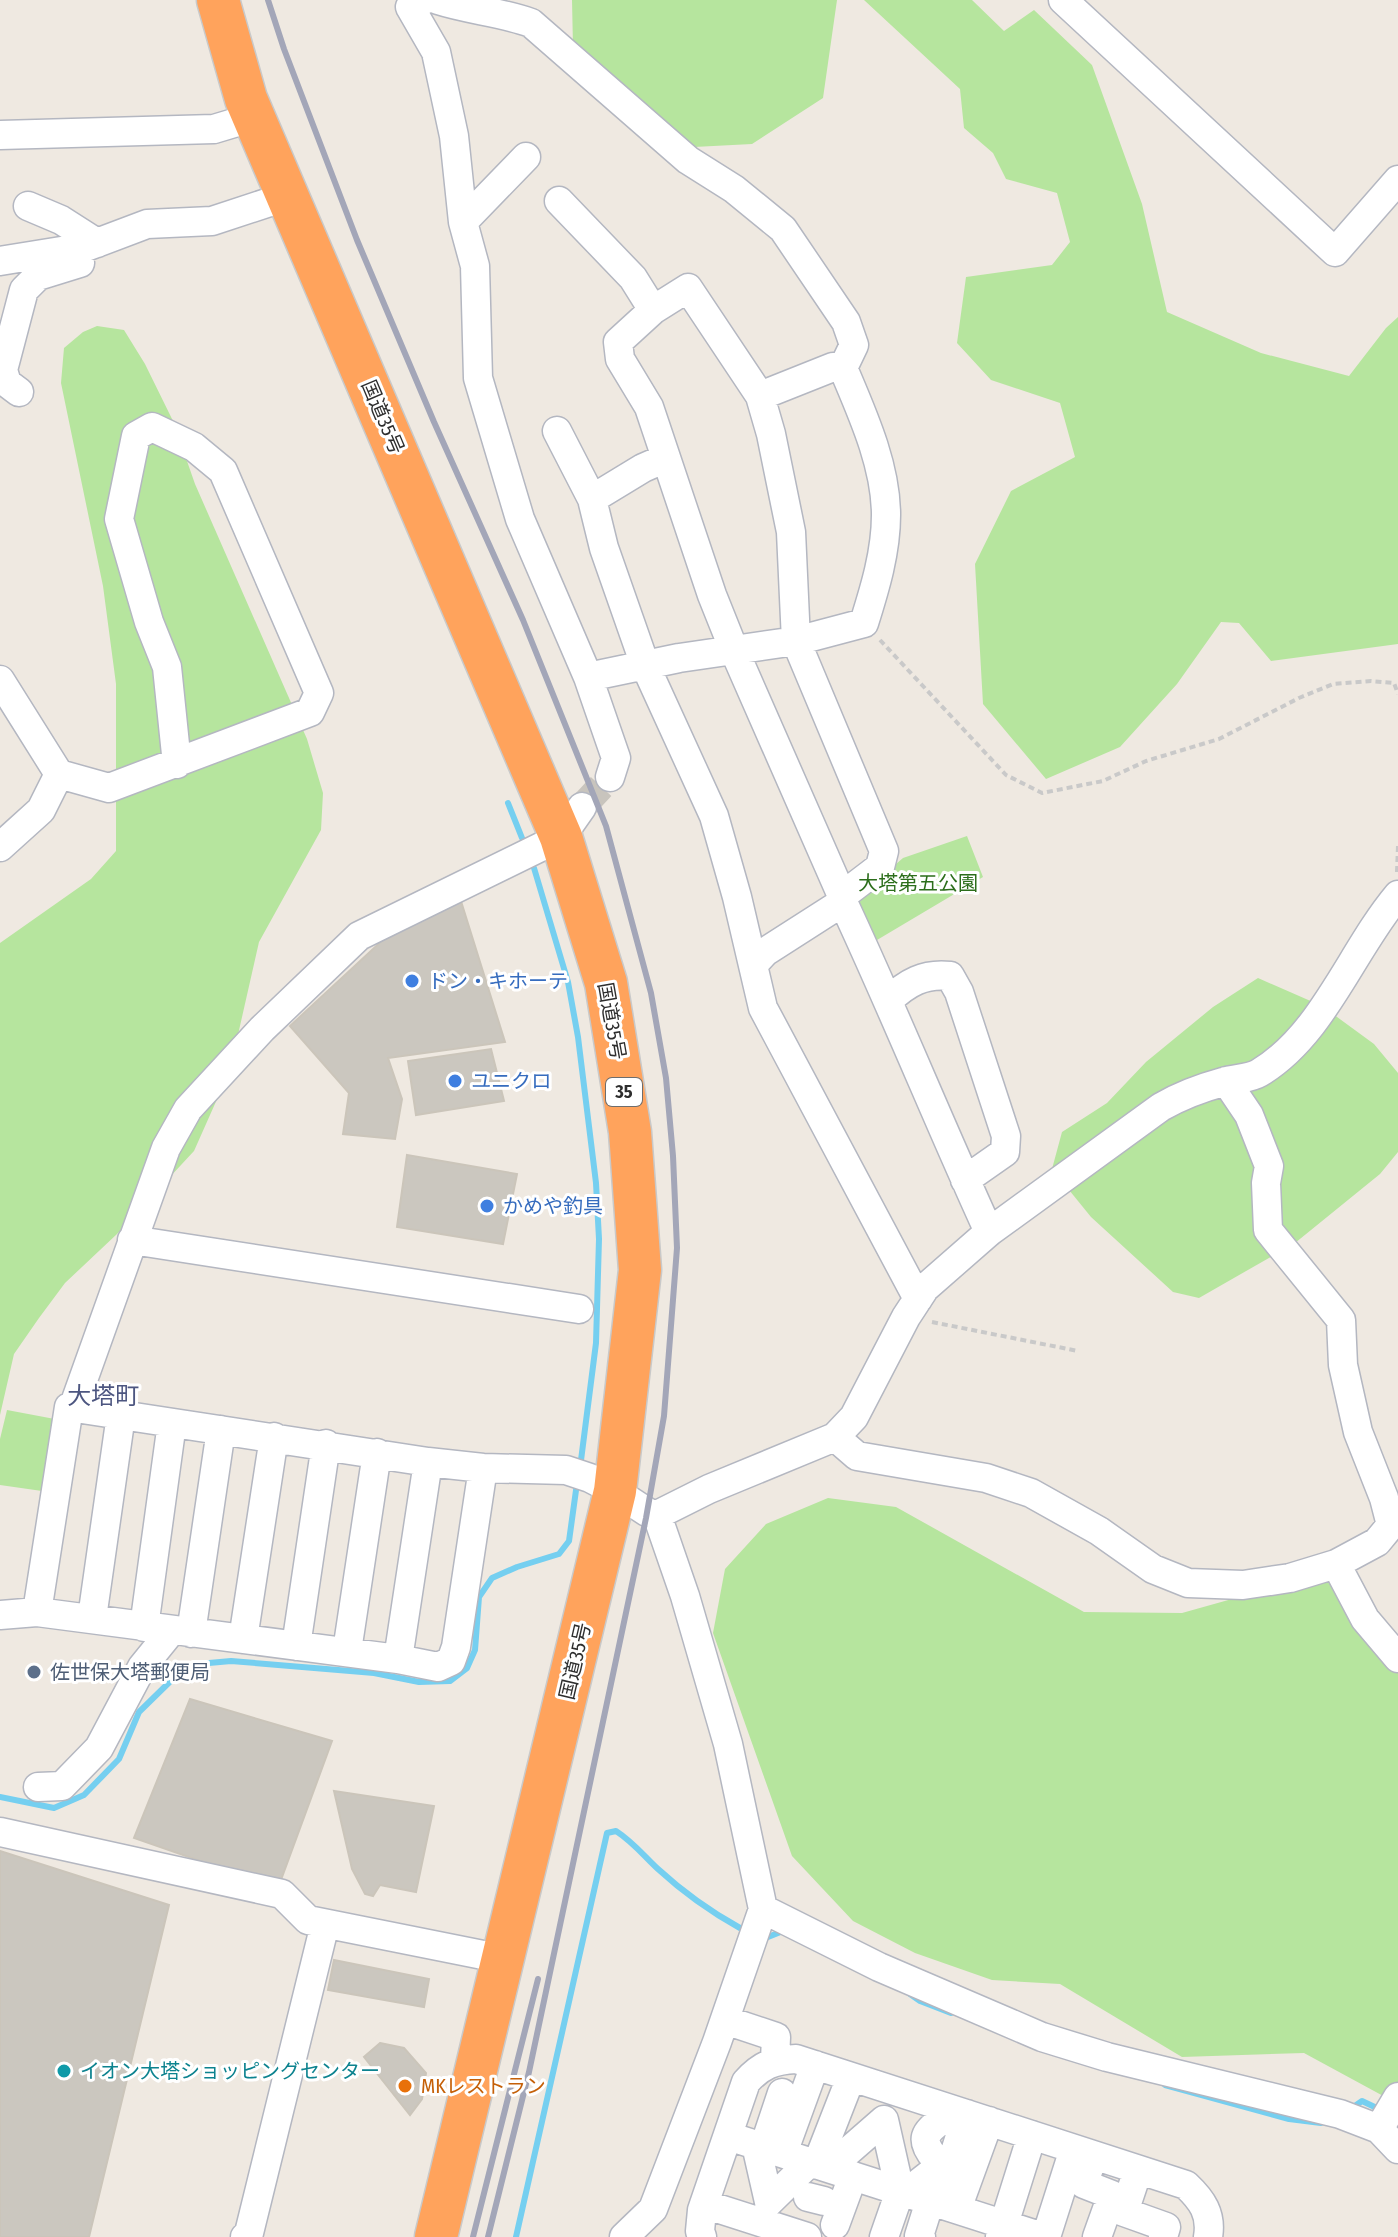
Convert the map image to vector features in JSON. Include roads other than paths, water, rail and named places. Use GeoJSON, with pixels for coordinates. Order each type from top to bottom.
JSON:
{"type":"FeatureCollection","features":[{"type":"Feature","properties":{"kind":"highway","name":"国道35号"},"geometry":{"type":"LineString","coordinates":[[218,0],[254,117],[288,196],[572,822],[606,983],[630,1132],[640,1270],[591,1480],[503,1959],[436,2237]]}},
{"type":"Feature","properties":{"kind":"street"},"geometry":{"type":"LineString","coordinates":[[438,0],[464,8],[509,15],[531,23],[688,160],[734,189],[783,229],[846,322],[854,345],[843,368],[864,418],[880,472],[886,514],[877,584],[864,623],[796,641],[588,677]]}},
{"type":"Feature","properties":{"kind":"street"},"geometry":{"type":"LineString","coordinates":[[1063,0],[1335,252],[1398,180]]}},
{"type":"Feature","properties":{"kind":"street"},"geometry":{"type":"LineString","coordinates":[[413,2],[436,52],[454,136],[463,222],[475,266],[478,378],[520,519],[588,677],[616,758],[610,777]]}},
{"type":"Feature","properties":{"kind":"street"},"geometry":{"type":"LineString","coordinates":[[0,135],[214,129],[254,117]]}},
{"type":"Feature","properties":{"kind":"street"},"geometry":{"type":"LineString","coordinates":[[463,222],[526,157]]}},
{"type":"Feature","properties":{"kind":"street"},"geometry":{"type":"LineString","coordinates":[[0,261],[97,243],[147,224],[212,221],[288,196]]}},
{"type":"Feature","properties":{"kind":"street"},"geometry":{"type":"LineString","coordinates":[[559,201],[633,278],[653,310]]}},
{"type":"Feature","properties":{"kind":"street"},"geometry":{"type":"LineString","coordinates":[[28,206],[61,220],[97,243]]}},
{"type":"Feature","properties":{"kind":"street"},"geometry":{"type":"LineString","coordinates":[[19,392],[7,383],[3,370],[24,290],[38,276],[155,240],[162,223]]}},
{"type":"Feature","properties":{"kind":"street"},"geometry":{"type":"LineString","coordinates":[[753,965],[765,952],[842,899],[880,867],[884,851],[796,641],[791,532],[760,396],[688,288],[653,310],[618,342],[620,359],[649,407],[712,595],[734,650],[842,899],[889,1000],[989,1232]]}},
{"type":"Feature","properties":{"kind":"street"},"geometry":{"type":"LineString","coordinates":[[760,396],[833,367],[843,368]]}},
{"type":"Feature","properties":{"kind":"street"},"geometry":{"type":"LineString","coordinates":[[0,680],[59,774],[109,788],[177,764],[310,712],[319,693],[223,471],[194,447],[152,427],[136,436],[119,519],[149,622],[167,667],[177,764]]}},
{"type":"Feature","properties":{"kind":"street"},"geometry":{"type":"LineString","coordinates":[[557,431],[592,499],[604,548],[645,665],[714,816],[763,1008],[912,1308]]}},
{"type":"Feature","properties":{"kind":"street"},"geometry":{"type":"LineString","coordinates":[[592,499],[666,458]]}},
{"type":"Feature","properties":{"kind":"street"},"geometry":{"type":"LineString","coordinates":[[0,847],[41,810],[59,774]]}},
{"type":"Feature","properties":{"kind":"street"},"geometry":{"type":"LineString","coordinates":[[73,1408],[166,1148],[188,1109],[262,1029],[359,936],[572,822]]}},
{"type":"Feature","properties":{"kind":"street"},"geometry":{"type":"LineString","coordinates":[[37,1612],[69,1407],[428,1462],[591,1480],[657,1515],[709,1489],[835,1437],[854,1417],[925,1288],[989,1232],[1161,1107],[1180,1096],[1226,1081],[1255,1076],[1288,1053],[1308,1029],[1398,895]]}},
{"type":"Feature","properties":{"kind":"street"},"geometry":{"type":"LineString","coordinates":[[889,1000],[904,986],[932,974],[950,976],[959,992],[1006,1136],[1005,1152],[965,1180]]}},
{"type":"Feature","properties":{"kind":"street"},"geometry":{"type":"LineString","coordinates":[[835,1437],[857,1456],[986,1478],[1031,1493],[1111,1538],[1153,1569],[1188,1583],[1243,1585],[1290,1578],[1336,1564],[1377,1542],[1391,1525],[1384,1498],[1358,1432],[1343,1365],[1341,1320],[1268,1230],[1266,1183],[1269,1166],[1249,1115],[1226,1081]]}},
{"type":"Feature","properties":{"kind":"street"},"geometry":{"type":"LineString","coordinates":[[132,1240],[579,1309]]}},
{"type":"Feature","properties":{"kind":"street"},"geometry":{"type":"LineString","coordinates":[[92,1618],[121,1415]]}},
{"type":"Feature","properties":{"kind":"street"},"geometry":{"type":"LineString","coordinates":[[169,1630],[172,1423]]}},
{"type":"Feature","properties":{"kind":"street"},"geometry":{"type":"LineString","coordinates":[[38,1787],[62,1786],[90,1758],[110,1730],[142,1667],[169,1630],[221,1430]]}},
{"type":"Feature","properties":{"kind":"street"},"geometry":{"type":"LineString","coordinates":[[243,1639],[274,1437]]}},
{"type":"Feature","properties":{"kind":"street"},"geometry":{"type":"LineString","coordinates":[[296,1646],[326,1444]]}},
{"type":"Feature","properties":{"kind":"street"},"geometry":{"type":"LineString","coordinates":[[347,1651],[377,1453]]}},
{"type":"Feature","properties":{"kind":"street"},"geometry":{"type":"LineString","coordinates":[[398,1659],[428,1462]]}},
{"type":"Feature","properties":{"kind":"street"},"geometry":{"type":"LineString","coordinates":[[0,1615],[37,1612],[92,1618],[347,1651],[438,1667],[451,1661],[456,1647],[483,1468]]}},
{"type":"Feature","properties":{"kind":"street"},"geometry":{"type":"LineString","coordinates":[[624,2237],[653,2209],[725,2020],[763,1909],[728,1744],[685,1596],[657,1515]]}},
{"type":"Feature","properties":{"kind":"street"},"geometry":{"type":"LineString","coordinates":[[1336,1564],[1365,1619],[1398,1658]]}},
{"type":"Feature","properties":{"kind":"street"},"geometry":{"type":"LineString","coordinates":[[0,1832],[282,1894],[308,1920],[503,1959]]}},
{"type":"Feature","properties":{"kind":"street"},"geometry":{"type":"LineString","coordinates":[[763,1909],[879,1967],[1042,2037],[1107,2057],[1340,2114],[1389,2139],[1398,2097]]}},
{"type":"Feature","properties":{"kind":"street"},"geometry":{"type":"LineString","coordinates":[[245,2237],[249,2233],[325,1924]]}},
{"type":"Feature","properties":{"kind":"street"},"geometry":{"type":"LineString","coordinates":[[725,2020],[776,2037],[775,2060]]}},
{"type":"Feature","properties":{"kind":"street"},"geometry":{"type":"LineString","coordinates":[[702,2237],[704,2204],[746,2082],[757,2069],[775,2060],[796,2059],[1186,2185],[1201,2200],[1211,2222],[1208,2237]]}},
{"type":"Feature","properties":{"kind":"street"},"geometry":{"type":"LineString","coordinates":[[815,2065],[779,2104],[768,2148],[769,2202],[829,2168],[884,2120],[926,2199]]}},
{"type":"Feature","properties":{"kind":"street"},"geometry":{"type":"LineString","coordinates":[[704,2204],[770,2231],[828,2214],[833,2125],[851,2077]]}},
{"type":"Feature","properties":{"kind":"street"},"geometry":{"type":"LineString","coordinates":[[779,2104],[833,2125]]}},
{"type":"Feature","properties":{"kind":"street"},"geometry":{"type":"LineString","coordinates":[[884,2237],[926,2199],[966,2154],[970,2115]]}},
{"type":"Feature","properties":{"kind":"street"},"geometry":{"type":"LineString","coordinates":[[921,2237],[936,2160],[924,2140],[970,2115]]}},
{"type":"Feature","properties":{"kind":"street"},"geometry":{"type":"LineString","coordinates":[[1002,2231],[1032,2135]]}},
{"type":"Feature","properties":{"kind":"street"},"geometry":{"type":"LineString","coordinates":[[728,2136],[926,2199],[1002,2231],[1045,2237],[1072,2199],[1084,2152]]}},
{"type":"Feature","properties":{"kind":"street"},"geometry":{"type":"LineString","coordinates":[[1084,2152],[1084,2184],[1112,2195],[1097,2237]]}},
{"type":"Feature","properties":{"kind":"street"},"geometry":{"type":"LineString","coordinates":[[1138,2170],[1124,2212],[1166,2227],[1163,2237]]}},
{"type":"Feature","properties":{"kind":"waterway"},"geometry":{"type":"LineString","coordinates":[[508,803],[522,838]]}},
{"type":"Feature","properties":{"kind":"waterway"},"geometry":{"type":"LineString","coordinates":[[534,868],[568,982],[596,1183],[599,1239],[596,1343],[580,1468]]}},
{"type":"Feature","properties":{"kind":"waterway"},"geometry":{"type":"LineString","coordinates":[[0,1797],[54,1808],[84,1795],[119,1759],[139,1712],[187,1665],[231,1661],[374,1673],[419,1682],[450,1681],[467,1668],[475,1650],[479,1597],[492,1578],[559,1554],[569,1541],[577,1483]]}},
{"type":"Feature","properties":{"kind":"waterway"},"geometry":{"type":"LineString","coordinates":[[516,2237],[607,1833],[616,1831],[622,1835],[687,1894],[740,1928]]}},
{"type":"Feature","properties":{"kind":"waterway"},"geometry":{"type":"LineString","coordinates":[[763,1939],[783,1931]]}},
{"type":"Feature","properties":{"kind":"waterway"},"geometry":{"type":"LineString","coordinates":[[910,1994],[951,2013]]}},
{"type":"Feature","properties":{"kind":"waterway"},"geometry":{"type":"LineString","coordinates":[[1165,2085],[1289,2119],[1321,2123]]}},
{"type":"Feature","properties":{"kind":"waterway"},"geometry":{"type":"LineString","coordinates":[[1352,2108],[1362,2101],[1381,2110]]}},
{"type":"Feature","properties":{"kind":"tunnel"},"geometry":{"type":"LineString","coordinates":[[582,807],[610,777]]}},
{"type":"Feature","properties":{"kind":"railway"},"geometry":{"type":"LineString","coordinates":[[268,0],[357,240],[523,620],[606,826],[651,993],[666,1078],[677,1248],[664,1416],[646,1518],[529,2072],[488,2237]]}},
{"type":"Feature","properties":{"kind":"railway"},"geometry":{"type":"LineString","coordinates":[[473,2237],[538,1979]]}},
{"type":"Feature","properties":{"kind":"place","name":"ドン・キホーテ"},"geometry":{"type":"Point","coordinates":[412,981]}},
{"type":"Feature","properties":{"kind":"place","name":"ユニクロ"},"geometry":{"type":"Point","coordinates":[455,1081]}},
{"type":"Feature","properties":{"kind":"place","name":"かめや釣具"},"geometry":{"type":"Point","coordinates":[487,1206]}},
{"type":"Feature","properties":{"kind":"place","name":"佐世保大塔郵便局"},"geometry":{"type":"Point","coordinates":[34,1672]}},
{"type":"Feature","properties":{"kind":"place","name":"イオン大塔ショッピングセンター"},"geometry":{"type":"Point","coordinates":[64,2071]}},
{"type":"Feature","properties":{"kind":"place","name":"MKレストラン"},"geometry":{"type":"Point","coordinates":[405,2086]}},
{"type":"Feature","properties":{"kind":"district","name":"大塔町"},"geometry":{"type":"Point","coordinates":[103,1396]}},
{"type":"Feature","properties":{"kind":"park label","name":"大塔第五公園"},"geometry":{"type":"Point","coordinates":[918,883]}}]}
